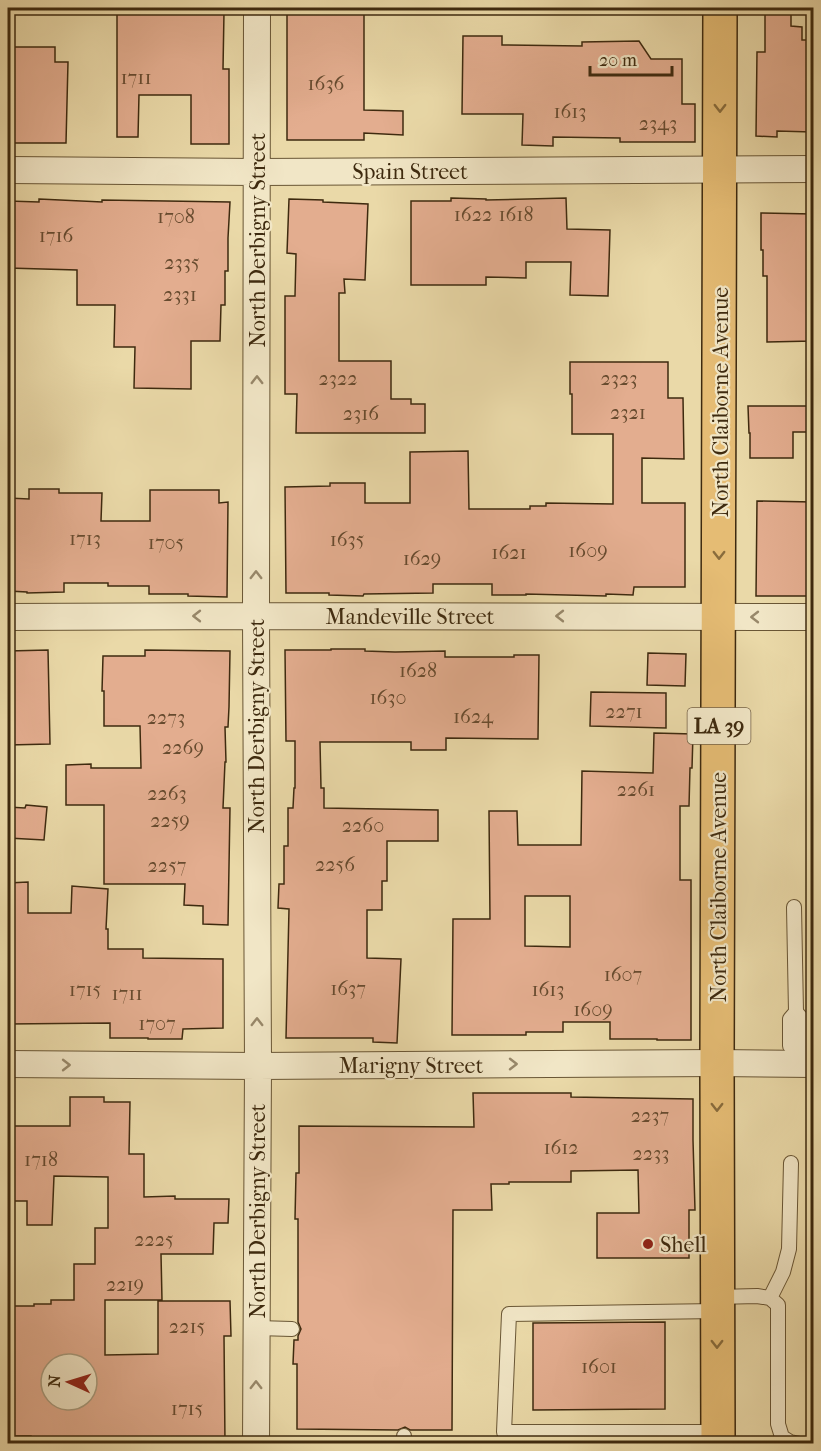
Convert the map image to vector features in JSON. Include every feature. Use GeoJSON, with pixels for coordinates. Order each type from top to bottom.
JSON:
{"type":"FeatureCollection","features":[{"type":"Feature","properties":{"kind":"main road","name":"North Claiborne Avenue"},"geometry":{"type":"LineString","coordinates":[[718,1438],[720,8]]}},
{"type":"Feature","properties":{"kind":"street","name":"North Derbigny Street"},"geometry":{"type":"LineString","coordinates":[[256,1443],[257,8]]}},
{"type":"Feature","properties":{"kind":"street","name":"Spain Street"},"geometry":{"type":"LineString","coordinates":[[8,170],[257,172],[813,169]]}},
{"type":"Feature","properties":{"kind":"street","name":"Mandeville Street"},"geometry":{"type":"LineString","coordinates":[[8,617],[813,617]]}},
{"type":"Feature","properties":{"kind":"street","name":"Marigny Street"},"geometry":{"type":"LineString","coordinates":[[8,1064],[258,1066],[717,1063],[803,1060]]}},
{"type":"Feature","properties":{"kind":"lane"},"geometry":{"type":"LineString","coordinates":[[794,907],[796,1012],[790,1019],[790,1046],[803,1060]]}},
{"type":"Feature","properties":{"kind":"lane"},"geometry":{"type":"LineString","coordinates":[[770,1298],[783,1272],[789,1249],[791,1163]]}},
{"type":"Feature","properties":{"kind":"lane"},"geometry":{"type":"LineString","coordinates":[[718,1438],[557,1438],[504,1432],[509,1314],[717,1304],[757,1296],[770,1298],[778,1305],[778,1424],[782,1437],[790,1442],[800,1443]]}},
{"type":"Feature","properties":{"kind":"lane"},"geometry":{"type":"LineString","coordinates":[[257,1328],[292,1329]]}},
{"type":"Feature","properties":{"kind":"building"},"geometry":{"type":"Polygon","coordinates":[[[287,8],[364,8],[364,110],[403,111],[403,135],[364,133],[364,140],[287,140],[287,8]]]}},
{"type":"Feature","properties":{"kind":"building"},"geometry":{"type":"Polygon","coordinates":[[[117,10],[224,12],[223,69],[229,69],[229,144],[191,144],[191,95],[139,95],[138,137],[117,137],[117,10]]]}},
{"type":"Feature","properties":{"kind":"building"},"geometry":{"type":"Polygon","coordinates":[[[765,10],[791,10],[791,26],[802,27],[802,40],[813,40],[812,132],[777,131],[777,137],[756,136],[757,52],[765,52],[765,10]]]}},
{"type":"Feature","properties":{"kind":"building"},"geometry":{"type":"Polygon","coordinates":[[[463,36],[502,36],[502,45],[582,46],[582,42],[639,41],[651,59],[682,59],[682,104],[695,104],[695,142],[620,142],[620,138],[553,137],[553,146],[522,145],[523,114],[462,114],[463,36]]]}},
{"type":"Feature","properties":{"kind":"building"},"geometry":{"type":"Polygon","coordinates":[[[9,47],[55,47],[55,62],[68,62],[66,143],[8,143],[9,47]]]}},
{"type":"Feature","properties":{"kind":"building"},"geometry":{"type":"Polygon","coordinates":[[[451,198],[486,200],[566,198],[567,229],[610,230],[608,296],[570,295],[571,262],[526,262],[526,278],[486,277],[486,285],[411,285],[411,201],[451,201],[451,198]]]}},
{"type":"Feature","properties":{"kind":"building"},"geometry":{"type":"Polygon","coordinates":[[[39,199],[102,202],[102,200],[230,202],[228,271],[225,271],[225,305],[221,305],[220,341],[191,341],[191,389],[134,388],[135,347],[114,347],[115,305],[77,305],[77,270],[8,268],[8,201],[39,202],[39,199]]]}},
{"type":"Feature","properties":{"kind":"building"},"geometry":{"type":"Polygon","coordinates":[[[289,199],[368,204],[365,280],[344,279],[345,293],[339,293],[339,361],[391,361],[391,399],[411,399],[411,404],[425,404],[425,433],[296,433],[297,394],[285,394],[285,296],[295,296],[296,254],[287,253],[289,199]]]}},
{"type":"Feature","properties":{"kind":"building"},"geometry":{"type":"Polygon","coordinates":[[[761,213],[813,214],[813,341],[767,342],[767,276],[763,276],[761,213]]]}},
{"type":"Feature","properties":{"kind":"building"},"geometry":{"type":"Polygon","coordinates":[[[570,362],[668,362],[668,398],[683,398],[684,459],[642,458],[642,503],[685,503],[685,587],[634,587],[633,595],[606,594],[606,596],[492,595],[492,584],[433,584],[433,593],[364,594],[363,596],[286,593],[285,487],[365,483],[365,503],[410,503],[410,452],[468,451],[469,509],[530,509],[530,506],[546,506],[546,503],[613,504],[613,434],[572,434],[570,362]]]}},
{"type":"Feature","properties":{"kind":"building"},"geometry":{"type":"Polygon","coordinates":[[[748,406],[813,406],[813,432],[793,432],[793,458],[750,458],[748,406]]]}},
{"type":"Feature","properties":{"kind":"building"},"geometry":{"type":"Polygon","coordinates":[[[29,489],[59,489],[59,493],[102,493],[101,521],[150,521],[150,490],[219,490],[219,503],[228,502],[227,597],[149,594],[149,586],[108,586],[108,583],[64,583],[64,592],[8,591],[8,498],[29,499],[29,489]]]}},
{"type":"Feature","properties":{"kind":"building"},"geometry":{"type":"Polygon","coordinates":[[[757,501],[813,502],[813,596],[756,596],[757,501]]]}},
{"type":"Feature","properties":{"kind":"building"},"geometry":{"type":"Polygon","coordinates":[[[331,649],[395,652],[445,651],[445,657],[539,655],[538,739],[446,738],[446,750],[411,750],[411,742],[320,742],[324,808],[438,810],[438,841],[387,841],[387,881],[382,881],[382,910],[367,910],[367,958],[401,959],[397,1043],[373,1042],[373,1038],[286,1038],[289,909],[278,908],[279,884],[284,884],[284,846],[288,846],[288,808],[293,808],[295,741],[286,741],[285,650],[331,649]]]}},
{"type":"Feature","properties":{"kind":"building"},"geometry":{"type":"Polygon","coordinates":[[[48,650],[50,744],[8,745],[8,651],[48,650]]]}},
{"type":"Feature","properties":{"kind":"building"},"geometry":{"type":"Polygon","coordinates":[[[145,650],[230,651],[223,808],[230,808],[228,925],[203,924],[203,906],[184,905],[185,884],[104,884],[104,805],[66,805],[66,765],[91,764],[91,768],[141,768],[140,726],[104,726],[103,656],[145,656],[145,650]]]}},
{"type":"Feature","properties":{"kind":"building"},"geometry":{"type":"Polygon","coordinates":[[[648,653],[686,654],[685,686],[647,685],[648,653]]]}},
{"type":"Feature","properties":{"kind":"building"},"geometry":{"type":"Polygon","coordinates":[[[591,692],[666,693],[666,728],[590,726],[591,692]]]}},
{"type":"Feature","properties":{"kind":"building"},"geometry":{"type":"Polygon","coordinates":[[[654,733],[693,734],[689,806],[680,806],[680,880],[691,880],[691,1040],[610,1039],[610,1022],[563,1022],[563,1032],[526,1032],[526,1035],[452,1035],[453,919],[490,919],[489,811],[517,811],[518,845],[581,845],[582,771],[653,773],[654,733]],[[525,896],[525,946],[570,947],[570,896],[525,896]]]}},
{"type":"Feature","properties":{"kind":"building"},"geometry":{"type":"Polygon","coordinates":[[[26,805],[47,807],[44,840],[8,838],[8,807],[25,808],[26,805]]]}},
{"type":"Feature","properties":{"kind":"building"},"geometry":{"type":"Polygon","coordinates":[[[28,882],[28,913],[71,913],[72,886],[108,889],[106,929],[108,929],[108,949],[143,949],[143,958],[223,959],[223,1028],[183,1029],[182,1039],[148,1039],[110,1038],[110,1023],[8,1024],[8,883],[28,882]]]}},
{"type":"Feature","properties":{"kind":"building"},"geometry":{"type":"Polygon","coordinates":[[[473,1093],[571,1093],[571,1097],[693,1099],[695,1210],[689,1210],[689,1258],[597,1258],[597,1213],[639,1213],[638,1170],[571,1171],[571,1182],[491,1184],[492,1210],[453,1210],[452,1430],[410,1430],[405,1427],[398,1430],[297,1429],[297,1364],[293,1364],[294,1340],[298,1340],[301,1329],[298,1322],[298,1219],[295,1219],[296,1173],[299,1173],[299,1126],[474,1127],[473,1093]]]}},
{"type":"Feature","properties":{"kind":"building"},"geometry":{"type":"Polygon","coordinates":[[[70,1097],[104,1097],[104,1102],[130,1102],[129,1154],[144,1154],[144,1197],[229,1199],[228,1223],[214,1223],[213,1254],[161,1254],[162,1300],[105,1300],[105,1355],[158,1354],[158,1301],[230,1301],[231,1336],[224,1336],[225,1443],[31,1443],[31,1436],[8,1436],[8,1306],[34,1306],[34,1304],[51,1304],[51,1300],[74,1300],[74,1264],[95,1264],[95,1228],[108,1228],[108,1177],[54,1176],[52,1225],[27,1225],[27,1201],[8,1201],[8,1126],[70,1126],[70,1097]]]}},
{"type":"Feature","properties":{"kind":"building"},"geometry":{"type":"Polygon","coordinates":[[[665,1322],[665,1409],[533,1410],[533,1323],[665,1322]]]}},
{"type":"Feature","properties":{"kind":"place","name":"Shell"},"geometry":{"type":"Point","coordinates":[648,1244]}}]}
